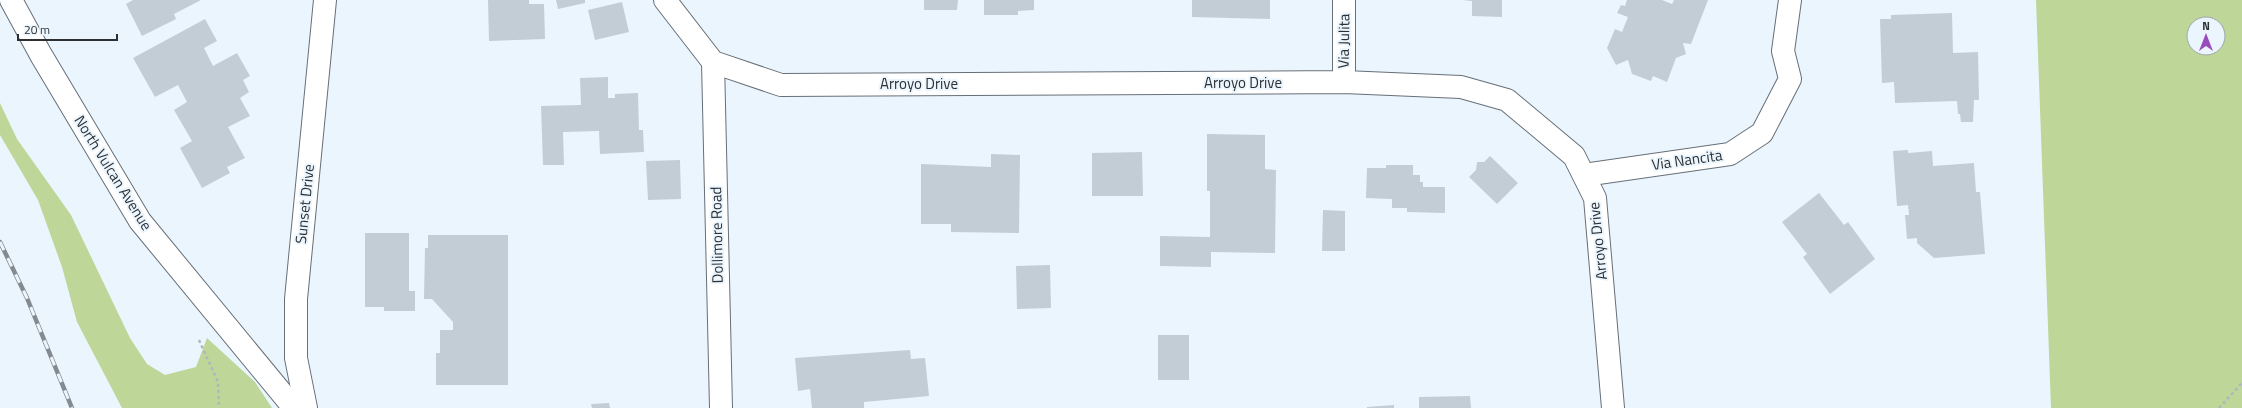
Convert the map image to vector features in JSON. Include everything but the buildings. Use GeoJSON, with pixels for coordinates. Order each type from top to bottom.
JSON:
{"type":"FeatureCollection","features":[{"type":"Feature","properties":{"kind":"street","name":"North Vulcan Avenue"},"geometry":{"type":"LineString","coordinates":[[11,0],[41,56],[140,221],[294,408]]}},
{"type":"Feature","properties":{"kind":"street","name":"Sunset Drive"},"geometry":{"type":"LineString","coordinates":[[306,408],[296,358],[296,299],[325,0]]}},
{"type":"Feature","properties":{"kind":"street"},"geometry":{"type":"LineString","coordinates":[[665,0],[713,62]]}},
{"type":"Feature","properties":{"kind":"street","name":"Via Julita"},"geometry":{"type":"LineString","coordinates":[[1344,0],[1344,82]]}},
{"type":"Feature","properties":{"kind":"street","name":"Via Nancita"},"geometry":{"type":"LineString","coordinates":[[1584,175],[1730,154],[1762,133],[1790,79],[1783,51],[1790,0]]}},
{"type":"Feature","properties":{"kind":"street","name":"Arroyo Drive"},"geometry":{"type":"LineString","coordinates":[[713,62],[781,85],[1344,82],[1461,87],[1506,100],[1574,156],[1595,198],[1614,408]]}},
{"type":"Feature","properties":{"kind":"street","name":"Dollimore Road"},"geometry":{"type":"LineString","coordinates":[[713,62],[722,408]]}},
{"type":"Feature","properties":{"kind":"path"},"geometry":{"type":"LineString","coordinates":[[197,334],[218,382],[219,408]]}},
{"type":"Feature","properties":{"kind":"path"},"geometry":{"type":"LineString","coordinates":[[2219,408],[2242,383]]}},
{"type":"Feature","properties":{"kind":"green space"},"geometry":{"type":"Polygon","coordinates":[[[2036,0],[2242,0],[2242,408],[2051,408],[2036,0]]]}},
{"type":"Feature","properties":{"kind":"green space"},"geometry":{"type":"Polygon","coordinates":[[[0,103],[17,139],[71,215],[130,338],[147,364],[165,375],[196,367],[207,338],[255,382],[272,408],[122,408],[77,322],[62,267],[38,200],[0,135],[0,103]]]}},
{"type":"Feature","properties":{"kind":"railway"},"geometry":{"type":"LineString","coordinates":[[0,242],[27,298],[72,408]]}}]}
